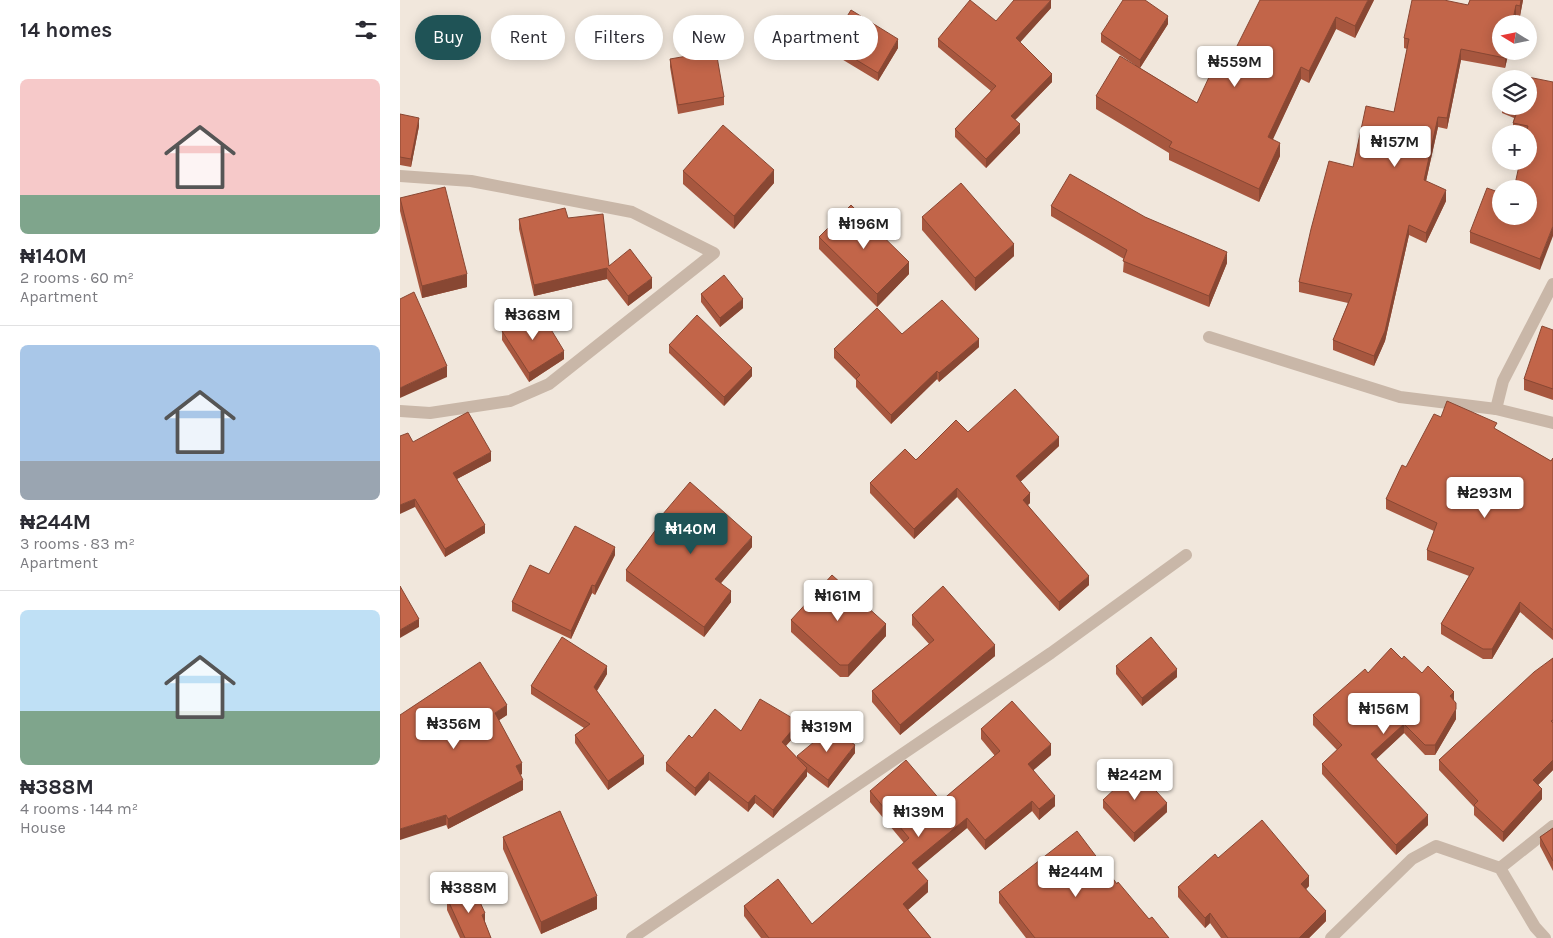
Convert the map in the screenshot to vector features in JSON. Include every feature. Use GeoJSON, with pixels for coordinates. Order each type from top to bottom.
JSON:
{"type":"FeatureCollection","features":[{"type":"Feature","properties":{"kind":"street"},"geometry":{"type":"LineString","coordinates":[[400,176],[472,181],[632,212],[714,253],[549,384],[510,401],[430,413],[400,411]]}},
{"type":"Feature","properties":{"kind":"street"},"geometry":{"type":"LineString","coordinates":[[1496,409],[1503,381],[1553,284]]}},
{"type":"Feature","properties":{"kind":"street"},"geometry":{"type":"LineString","coordinates":[[1209,337],[1400,397],[1496,409],[1553,423]]}},
{"type":"Feature","properties":{"kind":"street"},"geometry":{"type":"LineString","coordinates":[[632,938],[1051,653],[1186,555]]}},
{"type":"Feature","properties":{"kind":"street"},"geometry":{"type":"LineString","coordinates":[[1500,868],[1553,826]]}},
{"type":"Feature","properties":{"kind":"street"},"geometry":{"type":"LineString","coordinates":[[1331,938],[1412,859],[1436,846],[1500,868],[1536,927],[1545,938]]}},
{"type":"Feature","properties":{"kind":"building"},"geometry":{"type":"Polygon","coordinates":[[[970,0],[996,21],[1014,0],[1051,0],[1016,38],[1052,74],[1011,116],[1020,124],[986,159],[955,129],[996,86],[938,39],[970,0]]]}},
{"type":"Feature","properties":{"kind":"building"},"geometry":{"type":"Polygon","coordinates":[[[1123,0],[1145,0],[1168,16],[1140,60],[1101,34],[1123,0]]]}},
{"type":"Feature","properties":{"kind":"building"},"geometry":{"type":"Polygon","coordinates":[[[1260,0],[1368,0],[1355,26],[1336,17],[1309,71],[1301,67],[1268,137],[1280,143],[1259,189],[1169,147],[1172,142],[1096,96],[1120,56],[1197,103],[1223,47],[1234,52],[1260,0]]]}},
{"type":"Feature","properties":{"kind":"building"},"geometry":{"type":"Polygon","coordinates":[[[1412,0],[1444,0],[1468,5],[1470,0],[1521,0],[1520,6],[1516,5],[1514,15],[1492,15],[1492,55],[1461,49],[1447,118],[1438,117],[1424,180],[1446,190],[1426,233],[1409,225],[1385,331],[1374,356],[1333,340],[1352,294],[1299,282],[1329,161],[1353,167],[1366,106],[1394,112],[1409,39],[1404,38],[1412,0]]]}},
{"type":"Feature","properties":{"kind":"building"},"geometry":{"type":"Polygon","coordinates":[[[851,10],[859,15],[848,15],[851,10]]]}},
{"type":"Feature","properties":{"kind":"building"},"geometry":{"type":"Polygon","coordinates":[[[878,27],[898,39],[878,73],[856,60],[878,60],[878,27]]]}},
{"type":"Feature","properties":{"kind":"building"},"geometry":{"type":"Polygon","coordinates":[[[670,59],[718,60],[724,97],[678,105],[670,59]]]}},
{"type":"Feature","properties":{"kind":"building"},"geometry":{"type":"Polygon","coordinates":[[[1537,79],[1553,82],[1553,226],[1540,259],[1470,232],[1487,188],[1492,190],[1492,225],[1537,225],[1537,180],[1516,180],[1518,170],[1537,170],[1537,125],[1513,123],[1516,115],[1537,115],[1537,79]]]}},
{"type":"Feature","properties":{"kind":"building"},"geometry":{"type":"Polygon","coordinates":[[[400,114],[419,118],[411,159],[400,157],[400,114]]]}},
{"type":"Feature","properties":{"kind":"building"},"geometry":{"type":"Polygon","coordinates":[[[723,125],[774,170],[734,216],[683,171],[723,125]]]}},
{"type":"Feature","properties":{"kind":"building"},"geometry":{"type":"Polygon","coordinates":[[[1070,174],[1145,217],[1227,252],[1209,296],[1123,261],[1127,250],[1051,206],[1070,174]]]}},
{"type":"Feature","properties":{"kind":"building"},"geometry":{"type":"Polygon","coordinates":[[[961,183],[1014,244],[975,278],[922,217],[961,183]]]}},
{"type":"Feature","properties":{"kind":"building"},"geometry":{"type":"Polygon","coordinates":[[[445,187],[467,274],[422,286],[400,198],[445,187]]]}},
{"type":"Feature","properties":{"kind":"building"},"geometry":{"type":"Polygon","coordinates":[[[851,205],[909,262],[877,294],[819,237],[851,205]]]}},
{"type":"Feature","properties":{"kind":"building"},"geometry":{"type":"Polygon","coordinates":[[[565,208],[568,218],[603,214],[609,266],[630,249],[652,278],[628,296],[607,268],[534,285],[519,219],[565,208]]]}},
{"type":"Feature","properties":{"kind":"building"},"geometry":{"type":"Polygon","coordinates":[[[724,275],[743,299],[720,318],[701,294],[724,275]]]}},
{"type":"Feature","properties":{"kind":"building"},"geometry":{"type":"Polygon","coordinates":[[[414,292],[447,366],[400,388],[400,299],[414,292]]]}},
{"type":"Feature","properties":{"kind":"building"},"geometry":{"type":"Polygon","coordinates":[[[942,300],[979,339],[939,373],[937,371],[891,415],[856,379],[860,375],[834,349],[877,308],[902,334],[942,300]]]}},
{"type":"Feature","properties":{"kind":"building"},"geometry":{"type":"Polygon","coordinates":[[[538,308],[564,351],[529,373],[502,331],[538,308]]]}},
{"type":"Feature","properties":{"kind":"building"},"geometry":{"type":"Polygon","coordinates":[[[697,315],[752,368],[724,397],[669,345],[697,315]]]}},
{"type":"Feature","properties":{"kind":"building"},"geometry":{"type":"Polygon","coordinates":[[[1542,326],[1553,330],[1553,389],[1524,379],[1542,326]]]}},
{"type":"Feature","properties":{"kind":"building"},"geometry":{"type":"Polygon","coordinates":[[[1015,389],[1059,437],[1016,476],[1030,493],[1023,500],[1089,576],[1059,602],[957,488],[914,529],[870,483],[905,449],[916,460],[956,420],[968,432],[1015,389]]]}},
{"type":"Feature","properties":{"kind":"building"},"geometry":{"type":"Polygon","coordinates":[[[1447,401],[1497,423],[1494,428],[1551,461],[1553,458],[1553,630],[1520,602],[1492,649],[1483,649],[1441,624],[1474,568],[1427,550],[1437,523],[1386,499],[1402,465],[1406,467],[1434,414],[1441,417],[1447,401]]]}},
{"type":"Feature","properties":{"kind":"building"},"geometry":{"type":"Polygon","coordinates":[[[468,412],[491,452],[453,473],[485,525],[445,549],[415,499],[400,505],[400,436],[408,433],[413,442],[468,412]]]}},
{"type":"Feature","properties":{"kind":"building"},"geometry":{"type":"Polygon","coordinates":[[[690,482],[752,537],[715,579],[731,591],[704,627],[626,570],[660,524],[657,521],[690,482]]]}},
{"type":"Feature","properties":{"kind":"building"},"geometry":{"type":"Polygon","coordinates":[[[575,526],[615,547],[595,586],[592,585],[571,631],[512,602],[530,565],[549,574],[575,526]]]}},
{"type":"Feature","properties":{"kind":"building"},"geometry":{"type":"Polygon","coordinates":[[[832,575],[886,624],[848,665],[840,665],[791,620],[832,575]]]}},
{"type":"Feature","properties":{"kind":"building"},"geometry":{"type":"Polygon","coordinates":[[[400,586],[419,619],[400,630],[400,586]]]}},
{"type":"Feature","properties":{"kind":"building"},"geometry":{"type":"Polygon","coordinates":[[[943,586],[995,645],[900,725],[872,691],[934,640],[912,615],[943,586]]]}},
{"type":"Feature","properties":{"kind":"building"},"geometry":{"type":"Polygon","coordinates":[[[562,637],[607,666],[594,687],[644,756],[608,781],[575,735],[590,724],[531,686],[562,637]]]}},
{"type":"Feature","properties":{"kind":"building"},"geometry":{"type":"Polygon","coordinates":[[[1151,637],[1177,669],[1142,698],[1116,666],[1151,637]]]}},
{"type":"Feature","properties":{"kind":"building"},"geometry":{"type":"Polygon","coordinates":[[[1391,648],[1402,659],[1404,656],[1422,673],[1428,666],[1454,692],[1450,696],[1456,703],[1456,709],[1435,745],[1425,745],[1404,724],[1371,754],[1428,815],[1396,845],[1322,764],[1342,745],[1313,715],[1365,669],[1368,673],[1391,648]]]}},
{"type":"Feature","properties":{"kind":"building"},"geometry":{"type":"Polygon","coordinates":[[[1553,658],[1553,720],[1551,721],[1553,723],[1553,760],[1533,780],[1542,789],[1503,832],[1474,805],[1478,801],[1439,760],[1534,672],[1553,658]]]}},
{"type":"Feature","properties":{"kind":"building"},"geometry":{"type":"Polygon","coordinates":[[[480,662],[507,705],[495,713],[522,763],[516,766],[523,780],[448,819],[446,815],[400,829],[400,715],[480,662]]]}},
{"type":"Feature","properties":{"kind":"building"},"geometry":{"type":"Polygon","coordinates":[[[760,699],[799,722],[782,742],[807,768],[773,810],[755,795],[748,803],[709,772],[695,788],[666,763],[689,735],[692,738],[715,709],[741,731],[760,699]]]}},
{"type":"Feature","properties":{"kind":"building"},"geometry":{"type":"Polygon","coordinates":[[[1012,701],[1051,744],[1028,764],[1055,796],[1039,809],[1032,801],[985,840],[967,818],[912,863],[928,881],[903,904],[931,938],[769,938],[744,906],[778,879],[812,924],[909,838],[870,791],[906,760],[941,801],[1000,751],[981,729],[1012,701]]]}},
{"type":"Feature","properties":{"kind":"building"},"geometry":{"type":"Polygon","coordinates":[[[832,727],[855,745],[828,780],[797,756],[832,727]]]}},
{"type":"Feature","properties":{"kind":"building"},"geometry":{"type":"Polygon","coordinates":[[[1136,769],[1167,803],[1134,833],[1103,800],[1136,769]]]}},
{"type":"Feature","properties":{"kind":"building"},"geometry":{"type":"Polygon","coordinates":[[[560,811],[597,896],[541,922],[503,837],[560,811]]]}},
{"type":"Feature","properties":{"kind":"building"},"geometry":{"type":"Polygon","coordinates":[[[1262,820],[1309,876],[1301,884],[1326,911],[1299,938],[1228,938],[1210,913],[1205,918],[1178,887],[1215,854],[1218,858],[1262,820]]]}},
{"type":"Feature","properties":{"kind":"building"},"geometry":{"type":"Polygon","coordinates":[[[1553,828],[1553,861],[1540,837],[1553,828]]]}},
{"type":"Feature","properties":{"kind":"building"},"geometry":{"type":"Polygon","coordinates":[[[1077,831],[1117,884],[1118,882],[1149,919],[1152,917],[1169,938],[1035,938],[999,892],[1077,831]]]}},
{"type":"Feature","properties":{"kind":"building"},"geometry":{"type":"Polygon","coordinates":[[[473,887],[485,913],[482,915],[491,938],[465,938],[447,898],[473,887]]]}}]}
